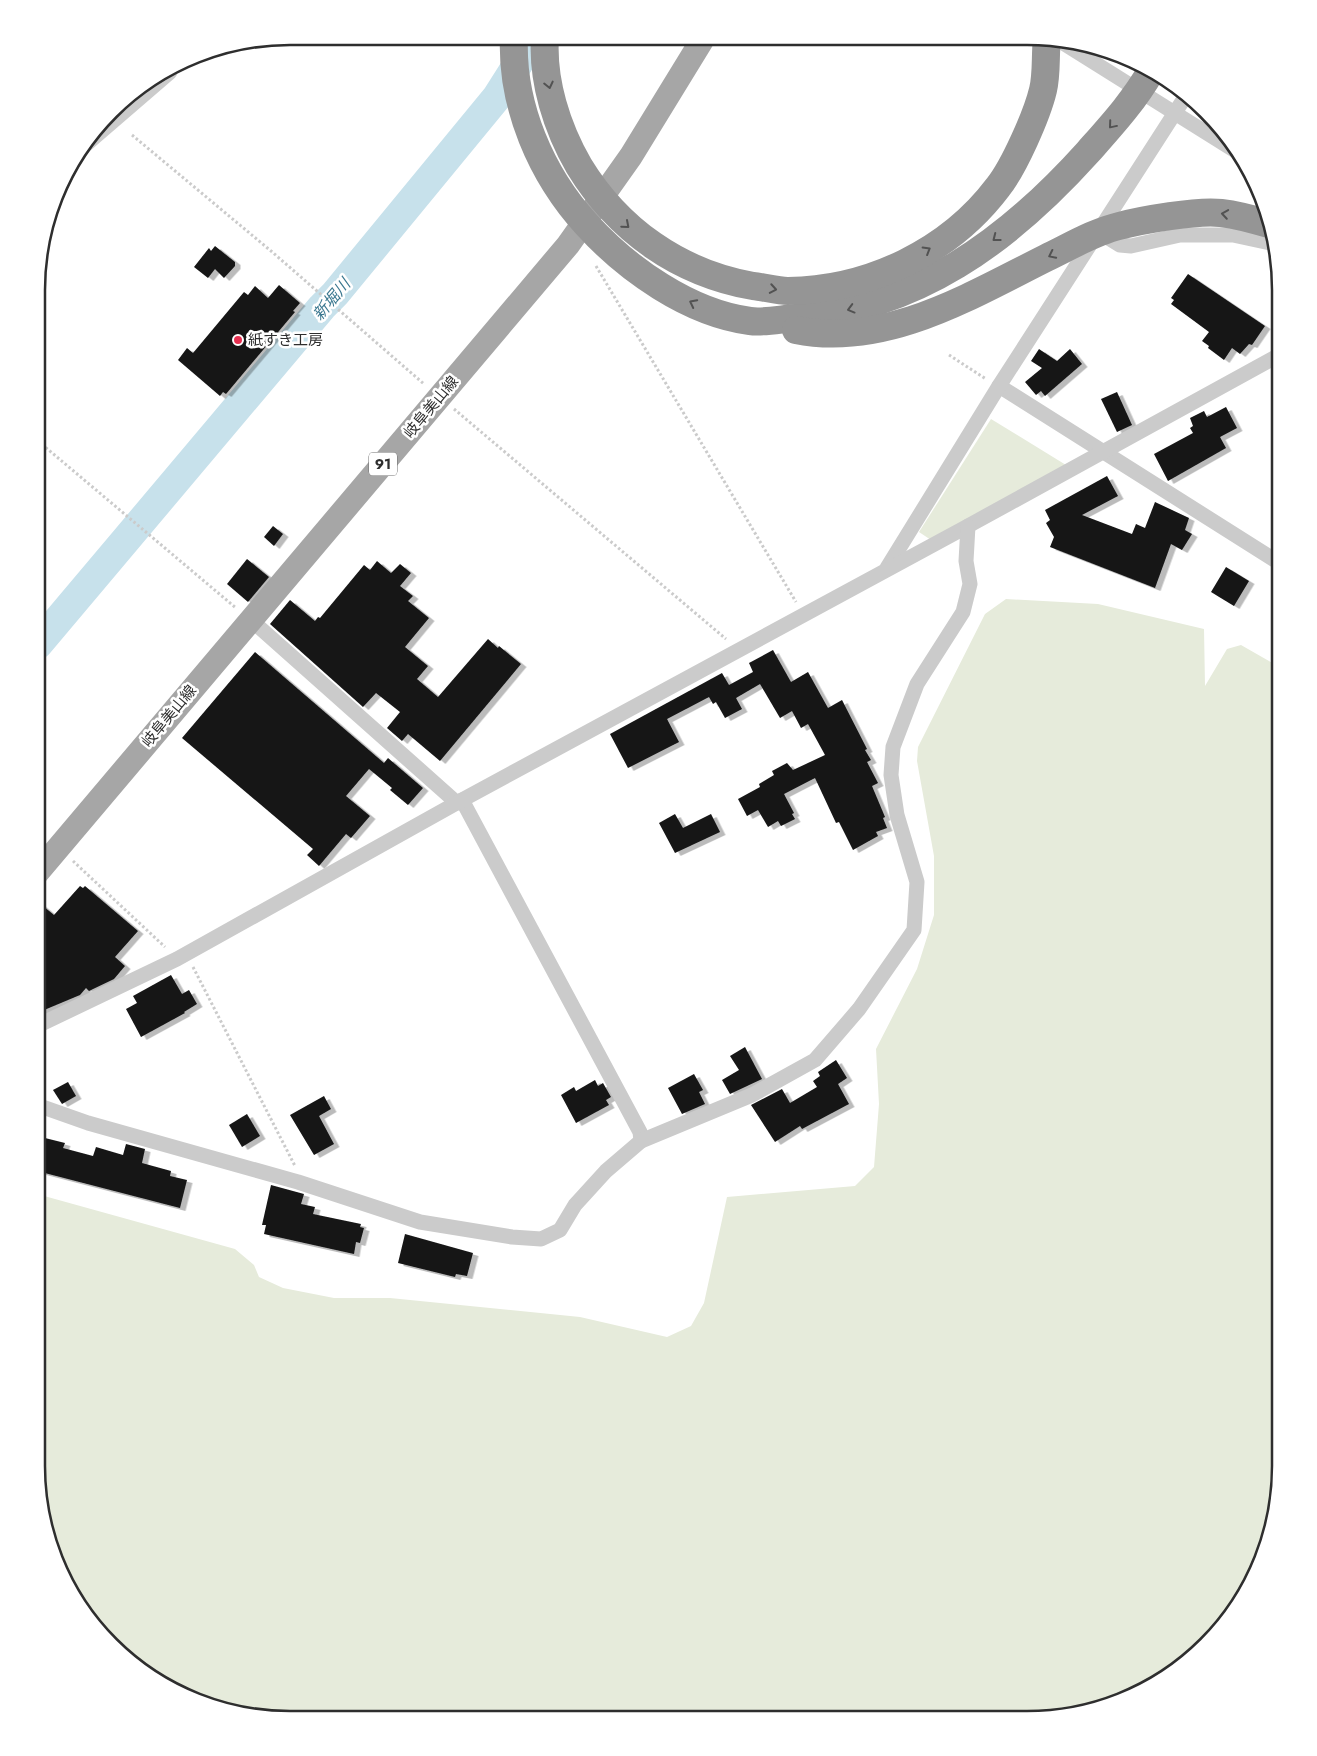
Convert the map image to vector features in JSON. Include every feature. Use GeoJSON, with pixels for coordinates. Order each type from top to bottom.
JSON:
{"type":"FeatureCollection","features":[{"type":"Feature","properties":{"kind":"highway"},"geometry":{"type":"LineString","coordinates":[[514,45],[513,59],[521,99],[532,138],[549,174],[569,205],[608,247],[629,265],[663,287],[707,310],[751,322],[804,332],[858,332],[894,326],[943,308],[1062,250],[1118,226],[1161,218],[1219,213],[1263,223]]}},
{"type":"Feature","properties":{"kind":"highway"},"geometry":{"type":"LineString","coordinates":[[546,45],[548,79],[558,122],[572,154],[590,184],[624,224],[662,252],[703,272],[742,284],[787,291],[835,286],[886,273],[931,248],[968,222],[999,186],[1025,138],[1043,90],[1046,46]]}},
{"type":"Feature","properties":{"kind":"highway"},"geometry":{"type":"LineString","coordinates":[[751,322],[809,317],[875,302],[916,288],[963,263],[1020,218],[1066,176],[1137,95],[1147,77]]}},
{"type":"Feature","properties":{"kind":"main road","name":"岐阜美山線"},"geometry":{"type":"LineString","coordinates":[[45,864],[568,245],[631,156],[700,45]]}},
{"type":"Feature","properties":{"kind":"street"},"geometry":{"type":"LineString","coordinates":[[1074,50],[1222,142]]}},
{"type":"Feature","properties":{"kind":"street"},"geometry":{"type":"LineString","coordinates":[[114,120],[152,88]]}},
{"type":"Feature","properties":{"kind":"street"},"geometry":{"type":"LineString","coordinates":[[886,569],[999,386],[1183,101]]}},
{"type":"Feature","properties":{"kind":"street"},"geometry":{"type":"LineString","coordinates":[[1099,232],[1120,244],[1131,246],[1180,235],[1233,235],[1267,242]]}},
{"type":"Feature","properties":{"kind":"street"},"geometry":{"type":"LineString","coordinates":[[45,1022],[181,956],[460,801],[1272,359]]}},
{"type":"Feature","properties":{"kind":"street"},"geometry":{"type":"LineString","coordinates":[[999,386],[1272,558]]}},
{"type":"Feature","properties":{"kind":"street"},"geometry":{"type":"LineString","coordinates":[[45,1108],[88,1123],[298,1182],[420,1222],[512,1237],[541,1239],[560,1230],[575,1205],[606,1171],[641,1141],[752,1096],[815,1060],[859,1009],[914,930],[917,882],[898,815],[891,775],[893,746],[917,684],[963,612],[970,584],[966,561],[968,526]]}},
{"type":"Feature","properties":{"kind":"street"},"geometry":{"type":"LineString","coordinates":[[250,619],[460,801],[640,1132],[641,1141]]}},
{"type":"Feature","properties":{"kind":"path"},"geometry":{"type":"LineString","coordinates":[[132,135],[271,251],[440,398],[738,650]]}},
{"type":"Feature","properties":{"kind":"path"},"geometry":{"type":"LineString","coordinates":[[568,245],[595,266],[804,615]]}},
{"type":"Feature","properties":{"kind":"path"},"geometry":{"type":"LineString","coordinates":[[949,355],[999,386]]}},
{"type":"Feature","properties":{"kind":"path"},"geometry":{"type":"LineString","coordinates":[[45,447],[250,619]]}},
{"type":"Feature","properties":{"kind":"path"},"geometry":{"type":"LineString","coordinates":[[59,848],[181,956],[295,1164],[298,1182]]}},
{"type":"Feature","properties":{"kind":"green space"},"geometry":{"type":"Polygon","coordinates":[[[991,419],[1066,465],[931,540],[919,532],[991,419]]]}},
{"type":"Feature","properties":{"kind":"green space"},"geometry":{"type":"Polygon","coordinates":[[[1006,599],[1098,604],[1204,629],[1205,686],[1227,649],[1241,645],[1272,663],[1272,1466],[1270,1498],[1259,1544],[1247,1574],[1221,1615],[1200,1639],[1176,1660],[1135,1686],[1090,1703],[1059,1709],[1027,1711],[290,1711],[258,1709],[212,1698],[182,1686],[141,1660],[117,1639],[86,1602],[70,1574],[53,1529],[47,1498],[45,1466],[45,1196],[235,1249],[254,1265],[259,1277],[283,1288],[334,1298],[390,1298],[580,1317],[667,1337],[691,1326],[704,1303],[727,1197],[855,1186],[874,1167],[879,1104],[876,1049],[917,969],[934,915],[934,856],[917,761],[918,747],[985,614],[1006,599]]]}},
{"type":"Feature","properties":{"kind":"building"},"geometry":{"type":"Polygon","coordinates":[[[215,246],[235,262],[235,266],[224,278],[215,269],[208,278],[194,267],[209,248],[211,251],[215,246]]]}},
{"type":"Feature","properties":{"kind":"building"},"geometry":{"type":"Polygon","coordinates":[[[1188,274],[1265,326],[1252,345],[1249,344],[1240,354],[1232,348],[1224,360],[1208,348],[1209,346],[1202,341],[1209,332],[1171,304],[1174,300],[1171,298],[1188,274]]]}},
{"type":"Feature","properties":{"kind":"building","name":"紙すき工房"},"geometry":{"type":"Polygon","coordinates":[[[279,285],[300,303],[293,311],[295,312],[226,394],[223,392],[220,396],[178,360],[187,348],[193,353],[244,292],[248,295],[255,286],[268,298],[279,285]]]}},
{"type":"Feature","properties":{"kind":"building"},"geometry":{"type":"Polygon","coordinates":[[[1039,349],[1057,361],[1070,349],[1082,364],[1045,396],[1041,391],[1036,395],[1025,382],[1042,368],[1031,361],[1039,349]]]}},
{"type":"Feature","properties":{"kind":"building"},"geometry":{"type":"Polygon","coordinates":[[[1117,392],[1132,425],[1117,432],[1101,399],[1117,392]]]}},
{"type":"Feature","properties":{"kind":"building"},"geometry":{"type":"Polygon","coordinates":[[[1226,407],[1237,428],[1220,437],[1226,448],[1168,481],[1154,454],[1193,433],[1190,428],[1193,426],[1190,418],[1204,411],[1207,417],[1226,407]]]}},
{"type":"Feature","properties":{"kind":"building"},"geometry":{"type":"Polygon","coordinates":[[[1107,476],[1118,496],[1082,515],[1132,534],[1136,524],[1145,528],[1155,502],[1189,518],[1185,530],[1192,534],[1182,550],[1171,544],[1155,588],[1050,547],[1054,537],[1046,523],[1050,520],[1045,510],[1107,476]]]}},
{"type":"Feature","properties":{"kind":"building"},"geometry":{"type":"Polygon","coordinates":[[[273,526],[283,534],[274,546],[264,537],[273,526]]]}},
{"type":"Feature","properties":{"kind":"building"},"geometry":{"type":"Polygon","coordinates":[[[247,559],[269,577],[248,602],[227,584],[247,559]]]}},
{"type":"Feature","properties":{"kind":"building"},"geometry":{"type":"Polygon","coordinates":[[[377,561],[391,573],[400,564],[411,573],[400,586],[413,596],[408,601],[429,618],[405,647],[428,666],[417,679],[438,697],[488,639],[521,664],[440,761],[408,734],[402,741],[387,728],[400,712],[376,693],[363,707],[270,624],[290,600],[315,621],[318,617],[320,618],[364,565],[370,570],[377,561]]]}},
{"type":"Feature","properties":{"kind":"building"},"geometry":{"type":"Polygon","coordinates":[[[1226,567],[1249,581],[1234,606],[1211,592],[1226,567]]]}},
{"type":"Feature","properties":{"kind":"building"},"geometry":{"type":"Polygon","coordinates":[[[773,650],[791,682],[808,672],[828,708],[842,700],[867,749],[865,750],[871,760],[867,762],[878,783],[872,786],[885,817],[883,818],[887,828],[876,832],[878,836],[853,850],[839,822],[836,823],[815,778],[784,794],[794,813],[792,814],[795,819],[781,826],[778,821],[768,827],[758,810],[747,816],[738,799],[760,787],[759,784],[774,775],[772,771],[787,763],[793,770],[825,755],[808,724],[801,728],[792,711],[780,718],[760,684],[736,698],[742,709],[725,718],[716,702],[713,704],[709,697],[667,719],[679,742],[628,768],[610,734],[722,673],[729,685],[753,672],[749,663],[773,650]]]}},
{"type":"Feature","properties":{"kind":"building"},"geometry":{"type":"Polygon","coordinates":[[[255,652],[384,763],[388,758],[423,788],[408,805],[390,790],[392,788],[369,769],[346,796],[370,816],[351,838],[346,834],[319,866],[307,855],[313,849],[182,738],[255,652]]]}},
{"type":"Feature","properties":{"kind":"building"},"geometry":{"type":"Polygon","coordinates":[[[675,814],[683,828],[711,814],[720,832],[675,853],[659,823],[675,814]]]}},
{"type":"Feature","properties":{"kind":"building"},"geometry":{"type":"Polygon","coordinates":[[[80,886],[83,888],[85,886],[138,931],[115,957],[125,966],[114,979],[89,991],[86,988],[80,995],[45,1010],[45,908],[54,915],[80,886]]]}},
{"type":"Feature","properties":{"kind":"building"},"geometry":{"type":"Polygon","coordinates":[[[171,975],[182,994],[189,990],[197,1004],[185,1013],[141,1037],[126,1009],[137,1003],[133,996],[171,975]]]}},
{"type":"Feature","properties":{"kind":"building"},"geometry":{"type":"Polygon","coordinates":[[[745,1047],[762,1079],[730,1094],[722,1080],[739,1070],[730,1056],[745,1047]]]}},
{"type":"Feature","properties":{"kind":"building"},"geometry":{"type":"Polygon","coordinates":[[[836,1060],[847,1078],[838,1084],[849,1104],[802,1129],[800,1126],[775,1142],[751,1105],[782,1089],[790,1103],[817,1087],[813,1081],[820,1076],[818,1072],[836,1060]]]}},
{"type":"Feature","properties":{"kind":"building"},"geometry":{"type":"Polygon","coordinates":[[[694,1074],[703,1090],[699,1092],[705,1104],[682,1114],[668,1088],[694,1074]]]}},
{"type":"Feature","properties":{"kind":"building"},"geometry":{"type":"Polygon","coordinates":[[[595,1080],[598,1086],[603,1083],[611,1097],[606,1100],[609,1105],[576,1123],[561,1095],[574,1087],[576,1091],[595,1080]]]}},
{"type":"Feature","properties":{"kind":"building"},"geometry":{"type":"Polygon","coordinates":[[[68,1082],[76,1096],[62,1104],[53,1090],[68,1082]]]}},
{"type":"Feature","properties":{"kind":"building"},"geometry":{"type":"Polygon","coordinates":[[[324,1096],[331,1109],[319,1116],[334,1144],[314,1155],[290,1115],[324,1096]]]}},
{"type":"Feature","properties":{"kind":"building"},"geometry":{"type":"Polygon","coordinates":[[[247,1114],[260,1136],[242,1147],[229,1125],[247,1114]]]}},
{"type":"Feature","properties":{"kind":"building"},"geometry":{"type":"Polygon","coordinates":[[[45,1138],[65,1143],[63,1148],[93,1156],[96,1147],[123,1155],[126,1144],[145,1149],[142,1163],[171,1171],[170,1176],[187,1180],[180,1208],[45,1173],[45,1138]]]}},
{"type":"Feature","properties":{"kind":"building"},"geometry":{"type":"Polygon","coordinates":[[[271,1185],[304,1194],[301,1204],[315,1207],[313,1214],[361,1224],[360,1227],[364,1228],[360,1243],[356,1242],[354,1254],[264,1234],[266,1225],[262,1225],[271,1185]]]}},
{"type":"Feature","properties":{"kind":"building"},"geometry":{"type":"Polygon","coordinates":[[[405,1234],[473,1253],[467,1276],[456,1274],[455,1277],[398,1263],[405,1234]]]}},
{"type":"Feature","properties":{"kind":"waterway","name":"新堀川"},"geometry":{"type":"LineString","coordinates":[[45,636],[335,294],[497,97],[530,45]]}},
{"type":"Feature","properties":{"kind":"place","name":"紙すき工房"},"geometry":{"type":"Point","coordinates":[238,340]}}]}
